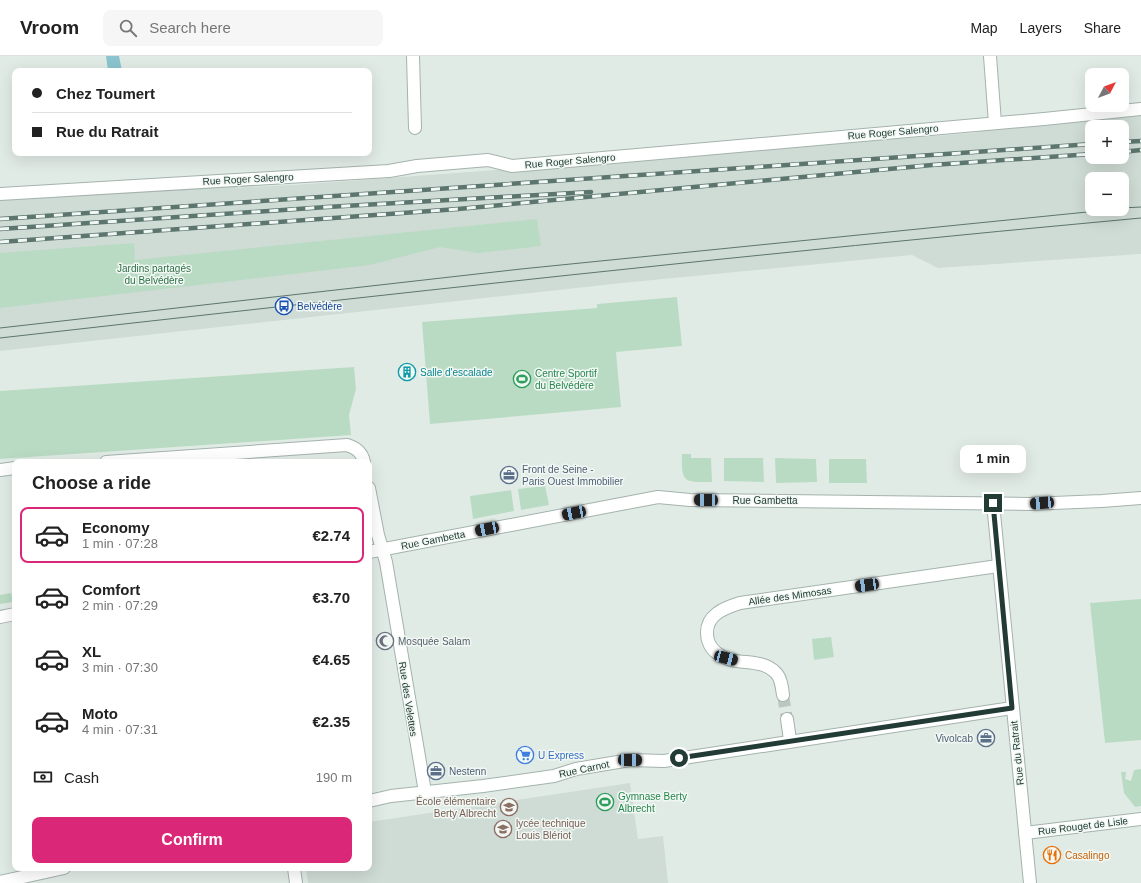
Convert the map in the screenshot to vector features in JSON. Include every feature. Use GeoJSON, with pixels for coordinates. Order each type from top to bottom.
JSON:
{"type":"FeatureCollection","features":[{"type":"Feature","properties":{"kind":"street"},"geometry":{"type":"LineString","coordinates":[[413,56],[415,128]]}},
{"type":"Feature","properties":{"kind":"street"},"geometry":{"type":"LineString","coordinates":[[990,56],[995,123]]}},
{"type":"Feature","properties":{"kind":"street","name":"Rue Roger Salengro"},"geometry":{"type":"LineString","coordinates":[[0,194],[389,171],[417,166],[488,160],[512,166],[1141,109]]}},
{"type":"Feature","properties":{"kind":"street"},"geometry":{"type":"LineString","coordinates":[[149,459],[347,445],[354,447],[361,452],[363,459]]}},
{"type":"Feature","properties":{"kind":"street"},"geometry":{"type":"LineString","coordinates":[[0,470],[12,468]]}},
{"type":"Feature","properties":{"kind":"street","name":"Rue Gambetta"},"geometry":{"type":"LineString","coordinates":[[372,552],[658,497],[690,500],[993,503],[1102,501],[1141,498]]}},
{"type":"Feature","properties":{"kind":"street","name":"Rue du Ratrait"},"geometry":{"type":"LineString","coordinates":[[993,503],[1030,883]]}},
{"type":"Feature","properties":{"kind":"street","name":"Rue des Velettes"},"geometry":{"type":"LineString","coordinates":[[372,504],[378,535],[386,562],[425,792]]}},
{"type":"Feature","properties":{"kind":"street","name":"Allée des Mimosas"},"geometry":{"type":"LineString","coordinates":[[783,695],[780,680],[776,672],[769,667],[726,658],[717,654],[707,638],[707,629],[710,620],[715,614],[722,609],[740,603],[998,566]]}},
{"type":"Feature","properties":{"kind":"street"},"geometry":{"type":"LineString","coordinates":[[0,616],[12,614]]}},
{"type":"Feature","properties":{"kind":"street","name":"Rue Carnot"},"geometry":{"type":"LineString","coordinates":[[372,800],[391,796],[483,786],[554,776],[576,769],[630,760],[664,761],[790,740],[1012,708]]}},
{"type":"Feature","properties":{"kind":"street"},"geometry":{"type":"LineString","coordinates":[[787,719],[790,740]]}},
{"type":"Feature","properties":{"kind":"street","name":"Rue Rouget de Lisle"},"geometry":{"type":"LineString","coordinates":[[1025,833],[1141,819]]}},
{"type":"Feature","properties":{"kind":"street"},"geometry":{"type":"LineString","coordinates":[[0,882],[50,871]]}},
{"type":"Feature","properties":{"kind":"street"},"geometry":{"type":"LineString","coordinates":[[294,871],[296,883]]}},
{"type":"Feature","properties":{"kind":"shaded area"},"geometry":{"type":"Polygon","coordinates":[[[1141,112],[1141,254],[938,268],[912,255],[622,283],[0,351],[0,198],[294,185],[973,133],[1024,123],[1141,112]]]}},
{"type":"Feature","properties":{"kind":"shaded area","name":"lycée technique Louis Blériot"},"geometry":{"type":"Polygon","coordinates":[[[630,783],[638,839],[663,836],[668,883],[308,883],[306,871],[372,871],[372,822],[630,783]]]}},
{"type":"Feature","properties":{"kind":"green space","name":"Jardins partagés du Belvédère"},"geometry":{"type":"Polygon","coordinates":[[[537,219],[541,246],[478,253],[440,247],[370,265],[0,308],[0,253],[134,243],[135,260],[537,219]]]}},
{"type":"Feature","properties":{"kind":"green space","name":"Centre Sportif du Belvédère"},"geometry":{"type":"Polygon","coordinates":[[[677,297],[682,346],[616,352],[621,407],[430,424],[422,322],[597,308],[597,304],[677,297]]]}},
{"type":"Feature","properties":{"kind":"green space"},"geometry":{"type":"Polygon","coordinates":[[[354,367],[356,389],[349,415],[351,435],[0,459],[0,391],[354,367]]]}},
{"type":"Feature","properties":{"kind":"green space"},"geometry":{"type":"Polygon","coordinates":[[[682,454],[691,454],[691,458],[711,458],[712,482],[696,482],[686,479],[682,471],[682,454]]]}},
{"type":"Feature","properties":{"kind":"green space"},"geometry":{"type":"Polygon","coordinates":[[[724,458],[763,458],[764,482],[724,481],[724,458]]]}},
{"type":"Feature","properties":{"kind":"green space"},"geometry":{"type":"Polygon","coordinates":[[[775,458],[816,459],[817,482],[776,483],[775,458]]]}},
{"type":"Feature","properties":{"kind":"green space"},"geometry":{"type":"Polygon","coordinates":[[[829,459],[866,459],[867,483],[829,483],[829,459]]]}},
{"type":"Feature","properties":{"kind":"green space"},"geometry":{"type":"Polygon","coordinates":[[[545,486],[549,505],[521,510],[518,489],[545,486]]]}},
{"type":"Feature","properties":{"kind":"green space"},"geometry":{"type":"Polygon","coordinates":[[[511,490],[514,511],[473,519],[470,496],[511,490]]]}},
{"type":"Feature","properties":{"kind":"green space"},"geometry":{"type":"Polygon","coordinates":[[[11,593],[12,602],[0,604],[0,595],[11,593]]]}},
{"type":"Feature","properties":{"kind":"green space"},"geometry":{"type":"Polygon","coordinates":[[[1141,599],[1141,740],[1105,743],[1090,603],[1141,599]]]}},
{"type":"Feature","properties":{"kind":"green space"},"geometry":{"type":"Polygon","coordinates":[[[831,637],[834,657],[814,660],[812,639],[831,637]]]}},
{"type":"Feature","properties":{"kind":"green space"},"geometry":{"type":"Polygon","coordinates":[[[1141,769],[1141,806],[1135,807],[1124,793],[1121,772],[1126,772],[1125,779],[1131,781],[1134,770],[1141,769]]]}},
{"type":"Feature","properties":{"kind":"water"},"geometry":{"type":"Polygon","coordinates":[[[106,56],[119,56],[121,68],[108,68],[106,56]]]}},
{"type":"Feature","properties":{"kind":"tunnel"},"geometry":{"type":"LineString","coordinates":[[783,695],[787,719]]}},
{"type":"Feature","properties":{"kind":"tram line"},"geometry":{"type":"LineString","coordinates":[[1129,208],[1141,207]]}},
{"type":"Feature","properties":{"kind":"tram line"},"geometry":{"type":"LineString","coordinates":[[0,328],[521,269],[1085,212]]}},
{"type":"Feature","properties":{"kind":"tram line"},"geometry":{"type":"LineString","coordinates":[[0,338],[855,245],[1141,218]]}},
{"type":"Feature","properties":{"kind":"railway"},"geometry":{"type":"LineString","coordinates":[[1129,142],[1141,141]]}},
{"type":"Feature","properties":{"kind":"railway"},"geometry":{"type":"LineString","coordinates":[[0,219],[1085,144]]}},
{"type":"Feature","properties":{"kind":"railway"},"geometry":{"type":"LineString","coordinates":[[1129,151],[1141,150]]}},
{"type":"Feature","properties":{"kind":"railway"},"geometry":{"type":"LineString","coordinates":[[0,242],[458,209],[932,165],[1085,154]]}},
{"type":"Feature","properties":{"kind":"railway"},"geometry":{"type":"LineString","coordinates":[[0,229],[327,207],[591,192]]}},
{"type":"Feature","properties":{"kind":"place","name":"Belvédère"},"geometry":{"type":"Point","coordinates":[284,306]}},
{"type":"Feature","properties":{"kind":"place","name":"Salle d'escalade"},"geometry":{"type":"Point","coordinates":[407,372]}},
{"type":"Feature","properties":{"kind":"place","name":"Centre Sportif du Belvédère"},"geometry":{"type":"Point","coordinates":[522,379]}},
{"type":"Feature","properties":{"kind":"place","name":"Front de Seine - Paris Ouest Immobilier"},"geometry":{"type":"Point","coordinates":[509,475]}},
{"type":"Feature","properties":{"kind":"place","name":"Mosquée Salam"},"geometry":{"type":"Point","coordinates":[385,641]}},
{"type":"Feature","properties":{"kind":"place","name":"Vivolcab"},"geometry":{"type":"Point","coordinates":[986,738]}},
{"type":"Feature","properties":{"kind":"place","name":"U Express"},"geometry":{"type":"Point","coordinates":[525,755]}},
{"type":"Feature","properties":{"kind":"place","name":"Nestenn"},"geometry":{"type":"Point","coordinates":[436,771]}},
{"type":"Feature","properties":{"kind":"place","name":"Gymnase Berty Albrecht"},"geometry":{"type":"Point","coordinates":[605,802]}},
{"type":"Feature","properties":{"kind":"place","name":"École élémentaire Berty Albrecht"},"geometry":{"type":"Point","coordinates":[509,807]}},
{"type":"Feature","properties":{"kind":"place","name":"lycée technique Louis Blériot"},"geometry":{"type":"Point","coordinates":[503,829]}},
{"type":"Feature","properties":{"kind":"place","name":"Casalingo"},"geometry":{"type":"Point","coordinates":[1052,855]}},
{"type":"Feature","properties":{"kind":"route"},"geometry":{"type":"LineString","coordinates":[[679,758],[790,740],[1012,708],[993,503]]}}]}
